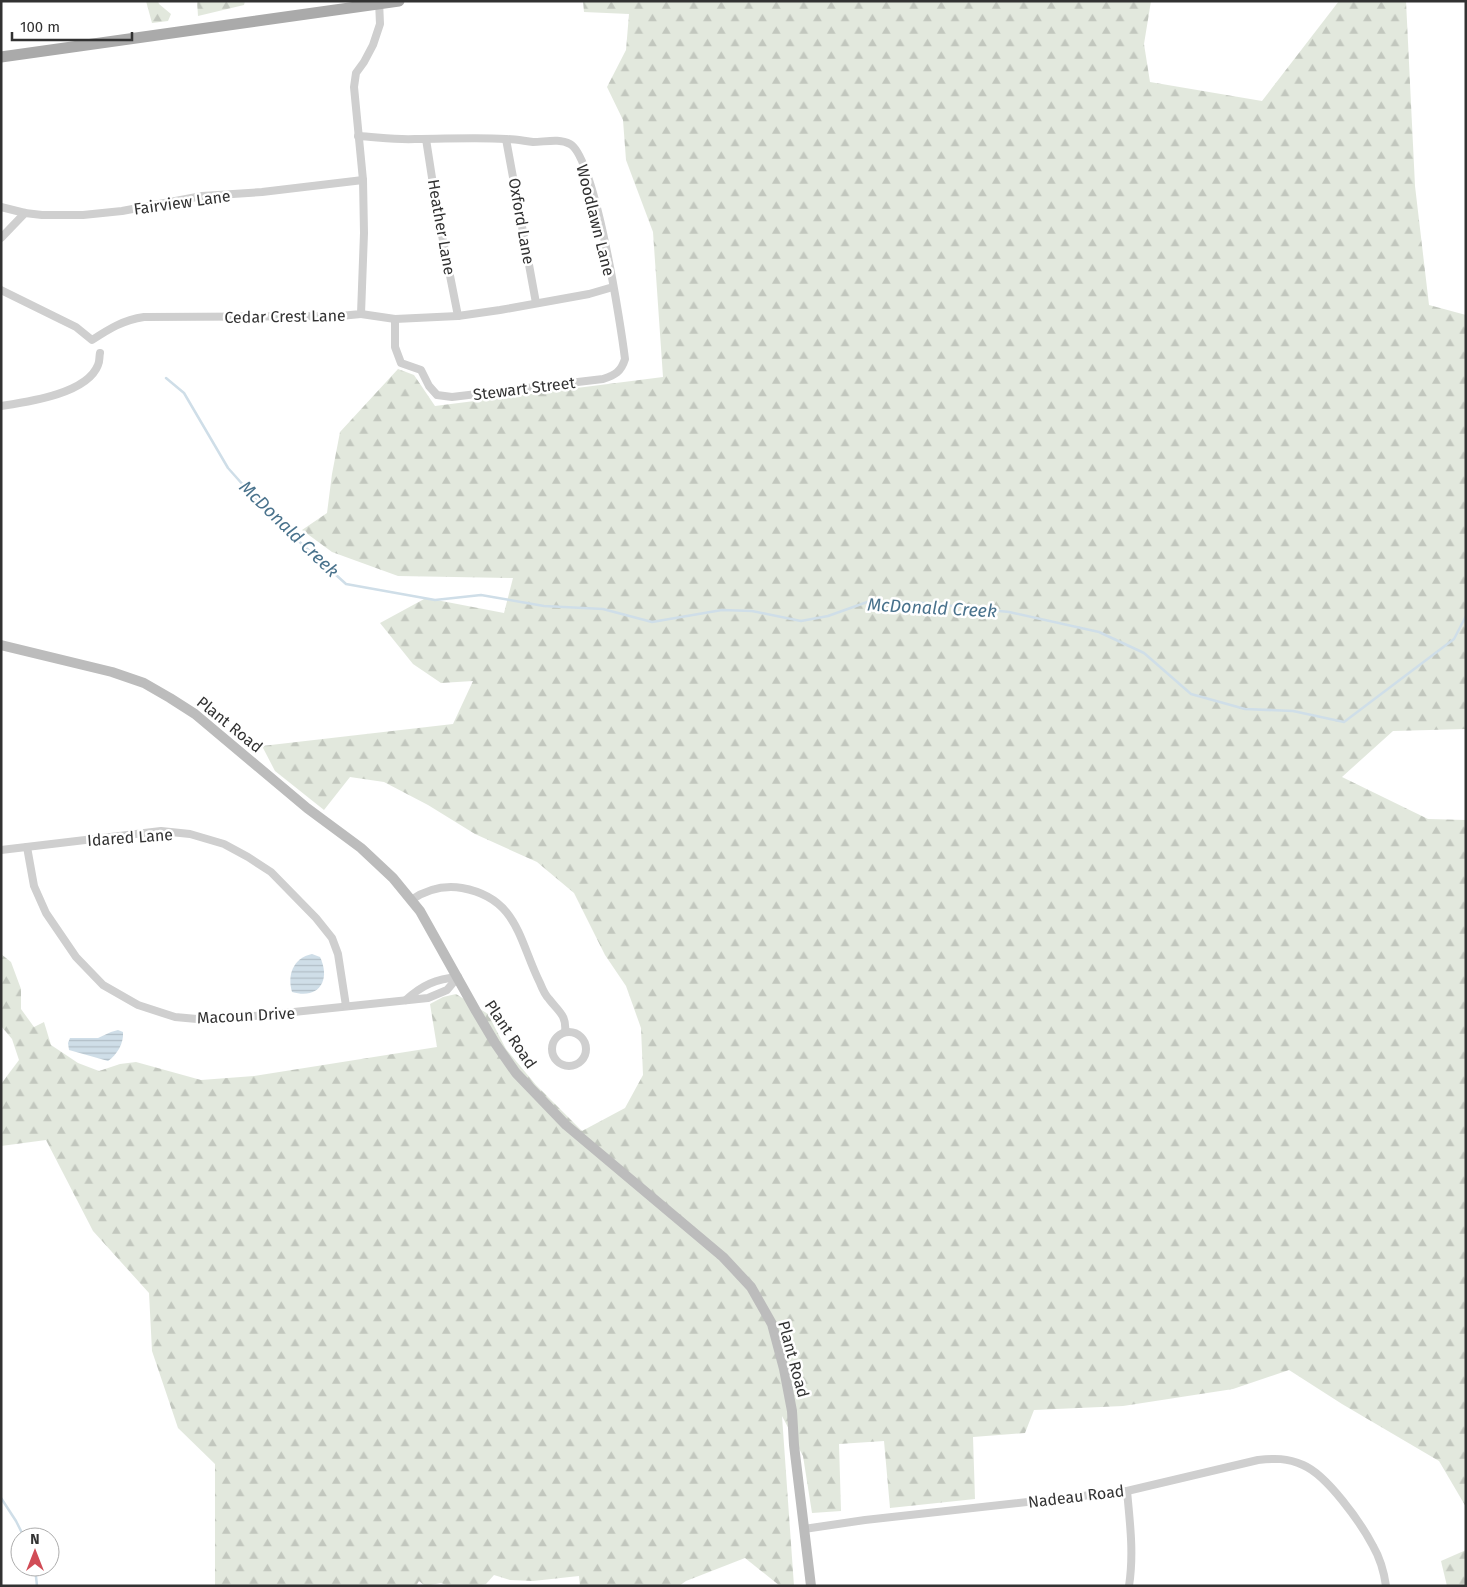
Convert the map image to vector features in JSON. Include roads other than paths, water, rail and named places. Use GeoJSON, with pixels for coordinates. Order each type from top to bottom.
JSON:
{"type":"FeatureCollection","features":[{"type":"Feature","properties":{"kind":"main road"},"geometry":{"type":"LineString","coordinates":[[1,57],[379,2],[398,1]]}},
{"type":"Feature","properties":{"kind":"street","name":"Cedar Crest Lane"},"geometry":{"type":"LineString","coordinates":[[1,290],[76,327],[92,340],[114,326],[130,319],[144,317],[340,316],[361,314],[364,233],[363,180],[354,87],[356,73],[374,45],[380,24],[379,2]]}},
{"type":"Feature","properties":{"kind":"street","name":"Woodlawn Lane"},"geometry":{"type":"LineString","coordinates":[[358,136],[506,139],[532,142],[553,140],[565,142],[575,147],[587,173],[598,211],[613,287],[589,294],[458,316],[395,319],[361,314]]}},
{"type":"Feature","properties":{"kind":"street","name":"Heather Lane"},"geometry":{"type":"LineString","coordinates":[[426,138],[437,210],[458,316]]}},
{"type":"Feature","properties":{"kind":"street","name":"Oxford Lane"},"geometry":{"type":"LineString","coordinates":[[506,139],[536,303]]}},
{"type":"Feature","properties":{"kind":"street","name":"Fairview Lane"},"geometry":{"type":"LineString","coordinates":[[1,207],[42,215],[83,215],[122,211],[202,196],[262,192],[363,180]]}},
{"type":"Feature","properties":{"kind":"street"},"geometry":{"type":"LineString","coordinates":[[1,238],[25,213]]}},
{"type":"Feature","properties":{"kind":"street","name":"Stewart Street"},"geometry":{"type":"LineString","coordinates":[[395,319],[395,346],[401,363],[421,370],[429,386],[437,395],[452,397],[603,379],[617,374],[625,359],[613,287]]}},
{"type":"Feature","properties":{"kind":"street"},"geometry":{"type":"LineString","coordinates":[[1,406],[55,396],[75,386],[94,372],[100,353]]}},
{"type":"Feature","properties":{"kind":"street","name":"Plant Road"},"geometry":{"type":"LineString","coordinates":[[1,645],[112,672],[144,684],[170,698],[195,714],[307,808],[361,848],[393,878],[420,910],[496,1044],[516,1073],[566,1125],[723,1257],[751,1287],[772,1324],[784,1369],[792,1411],[794,1445],[811,1586]]}},
{"type":"Feature","properties":{"kind":"street","name":"Idared Lane"},"geometry":{"type":"LineString","coordinates":[[1,850],[162,831],[190,834],[224,844],[271,872],[316,918],[332,938],[338,954],[346,1006]]}},
{"type":"Feature","properties":{"kind":"street","name":"Macoun Drive"},"geometry":{"type":"LineString","coordinates":[[27,847],[34,886],[46,913],[76,957],[103,985],[138,1004],[175,1017],[208,1020],[265,1016],[428,998],[447,990],[458,977]]}},
{"type":"Feature","properties":{"kind":"street"},"geometry":{"type":"LineString","coordinates":[[411,900],[429,890],[456,887],[474,890],[504,908],[519,932],[548,998],[564,1017],[566,1024],[565,1032]]}},
{"type":"Feature","properties":{"kind":"street"},"geometry":{"type":"LineString","coordinates":[[406,1000],[419,988],[443,978],[458,977]]}},
{"type":"Feature","properties":{"kind":"street"},"geometry":{"type":"LineString","coordinates":[[565,1032],[577,1033],[585,1042],[586,1053],[584,1059],[574,1066],[563,1065],[554,1058],[552,1053],[553,1042],[560,1034],[565,1032]]}},
{"type":"Feature","properties":{"kind":"street","name":"Nadeau Road"},"geometry":{"type":"LineString","coordinates":[[804,1529],[865,1520],[1127,1491],[1258,1460],[1278,1458],[1305,1466],[1317,1474],[1334,1492],[1355,1517],[1373,1544],[1379,1558],[1386,1586]]}},
{"type":"Feature","properties":{"kind":"street"},"geometry":{"type":"LineString","coordinates":[[1127,1491],[1132,1546],[1129,1586]]}},
{"type":"Feature","properties":{"kind":"waterway","name":"McDonald Creek"},"geometry":{"type":"LineString","coordinates":[[166,378],[184,393],[228,468],[270,515],[346,584],[435,600],[481,595],[544,606],[603,609],[652,622],[722,610],[752,611],[801,621],[828,616],[870,601],[924,603],[1009,612],[1099,632],[1144,653],[1191,694],[1245,709],[1293,711],[1344,722],[1454,639],[1466,616]]}},
{"type":"Feature","properties":{"kind":"waterway"},"geometry":{"type":"LineString","coordinates":[[1,1498],[19,1527]]}},
{"type":"Feature","properties":{"kind":"waterway"},"geometry":{"type":"LineString","coordinates":[[36,1577],[37,1586]]}}]}
